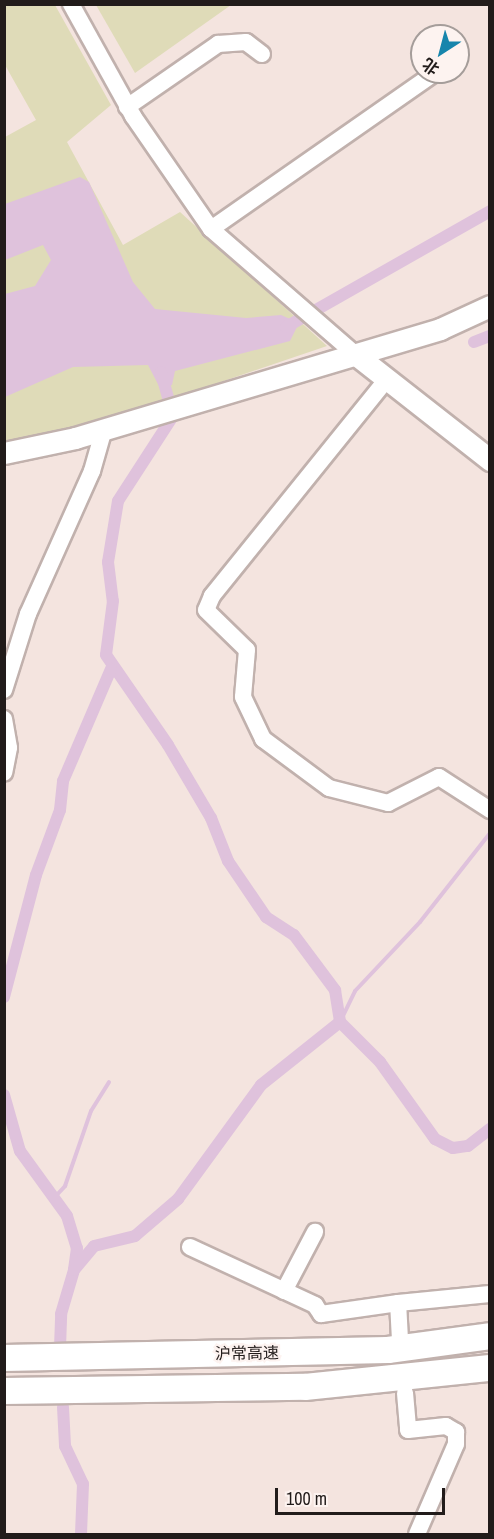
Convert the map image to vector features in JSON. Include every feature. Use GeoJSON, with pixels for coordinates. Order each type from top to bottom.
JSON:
{"type":"FeatureCollection","features":[{"type":"Feature","properties":{"kind":"highway","name":"沪常高速"},"geometry":{"type":"LineString","coordinates":[[4,1358],[388,1350],[489,1336]]}},
{"type":"Feature","properties":{"kind":"highway"},"geometry":{"type":"LineString","coordinates":[[4,1391],[305,1387],[489,1368]]}},
{"type":"Feature","properties":{"kind":"main road"},"geometry":{"type":"LineString","coordinates":[[4,453],[104,429],[355,354],[440,328],[489,306]]}},
{"type":"Feature","properties":{"kind":"main road"},"geometry":{"type":"LineString","coordinates":[[355,354],[489,460]]}},
{"type":"Feature","properties":{"kind":"street"},"geometry":{"type":"LineString","coordinates":[[71,4],[128,106],[211,229],[287,298],[355,354]]}},
{"type":"Feature","properties":{"kind":"street"},"geometry":{"type":"LineString","coordinates":[[128,106],[218,44],[246,42],[262,54]]}},
{"type":"Feature","properties":{"kind":"street"},"geometry":{"type":"LineString","coordinates":[[211,229],[419,84]]}},
{"type":"Feature","properties":{"kind":"street"},"geometry":{"type":"LineString","coordinates":[[387,379],[212,596],[206,610],[247,650],[243,697],[251,720],[263,739],[311,776],[352,798],[387,802],[439,777],[489,810]]}},
{"type":"Feature","properties":{"kind":"street"},"geometry":{"type":"LineString","coordinates":[[4,690],[28,614],[92,471],[104,429]]}},
{"type":"Feature","properties":{"kind":"street"},"geometry":{"type":"LineString","coordinates":[[4,719],[9,748],[4,773]]}},
{"type":"Feature","properties":{"kind":"street"},"geometry":{"type":"LineString","coordinates":[[284,1291],[315,1232]]}},
{"type":"Feature","properties":{"kind":"street"},"geometry":{"type":"LineString","coordinates":[[190,1247],[284,1291],[321,1314],[398,1303],[489,1294]]}},
{"type":"Feature","properties":{"kind":"street"},"geometry":{"type":"LineString","coordinates":[[398,1303],[400,1340]]}},
{"type":"Feature","properties":{"kind":"street"},"geometry":{"type":"LineString","coordinates":[[405,1393],[408,1430],[446,1426],[456,1432],[456,1444],[417,1534]]}},
{"type":"Feature","properties":{"kind":"shaded area"},"geometry":{"type":"Polygon","coordinates":[[[4,5],[55,5],[111,105],[67,142],[123,245],[180,212],[327,346],[115,418],[5,441],[5,137],[36,120],[5,65],[4,5]]]}},
{"type":"Feature","properties":{"kind":"shaded area"},"geometry":{"type":"Polygon","coordinates":[[[96,5],[231,5],[135,73],[96,5]]]}},
{"type":"Feature","properties":{"kind":"shaded area"},"geometry":{"type":"Polygon","coordinates":[[[80,177],[89,182],[133,282],[155,309],[246,318],[281,315],[299,323],[290,341],[175,371],[172,385],[160,388],[148,365],[73,367],[5,397],[5,294],[35,286],[51,260],[43,245],[5,260],[5,204],[80,177]]]}},
{"type":"Feature","properties":{"kind":"waterway"},"geometry":{"type":"LineString","coordinates":[[286,327],[490,211]]}},
{"type":"Feature","properties":{"kind":"waterway"},"geometry":{"type":"LineString","coordinates":[[474,342],[490,336]]}},
{"type":"Feature","properties":{"kind":"waterway"},"geometry":{"type":"LineString","coordinates":[[161,372],[173,416],[118,501],[108,562],[113,601],[106,655],[168,745],[211,818],[228,861],[266,917],[294,935],[335,990],[340,1022]]}},
{"type":"Feature","properties":{"kind":"waterway"},"geometry":{"type":"LineString","coordinates":[[4,997],[36,875],[60,810],[63,781],[111,669]]}},
{"type":"Feature","properties":{"kind":"waterway"},"geometry":{"type":"LineString","coordinates":[[340,1022],[355,991],[420,922],[490,833]]}},
{"type":"Feature","properties":{"kind":"waterway"},"geometry":{"type":"LineString","coordinates":[[60,1348],[61,1314],[74,1270],[94,1246],[135,1236],[178,1199],[261,1085],[340,1022],[380,1062],[435,1139],[453,1148],[468,1146],[490,1129]]}},
{"type":"Feature","properties":{"kind":"waterway"},"geometry":{"type":"LineString","coordinates":[[53,1199],[65,1186],[91,1111],[109,1082]]}},
{"type":"Feature","properties":{"kind":"waterway"},"geometry":{"type":"LineString","coordinates":[[4,1095],[20,1151],[67,1216],[77,1248],[74,1269]]}},
{"type":"Feature","properties":{"kind":"waterway"},"geometry":{"type":"LineString","coordinates":[[63,1407],[65,1446],[83,1484],[81,1534]]}}]}
